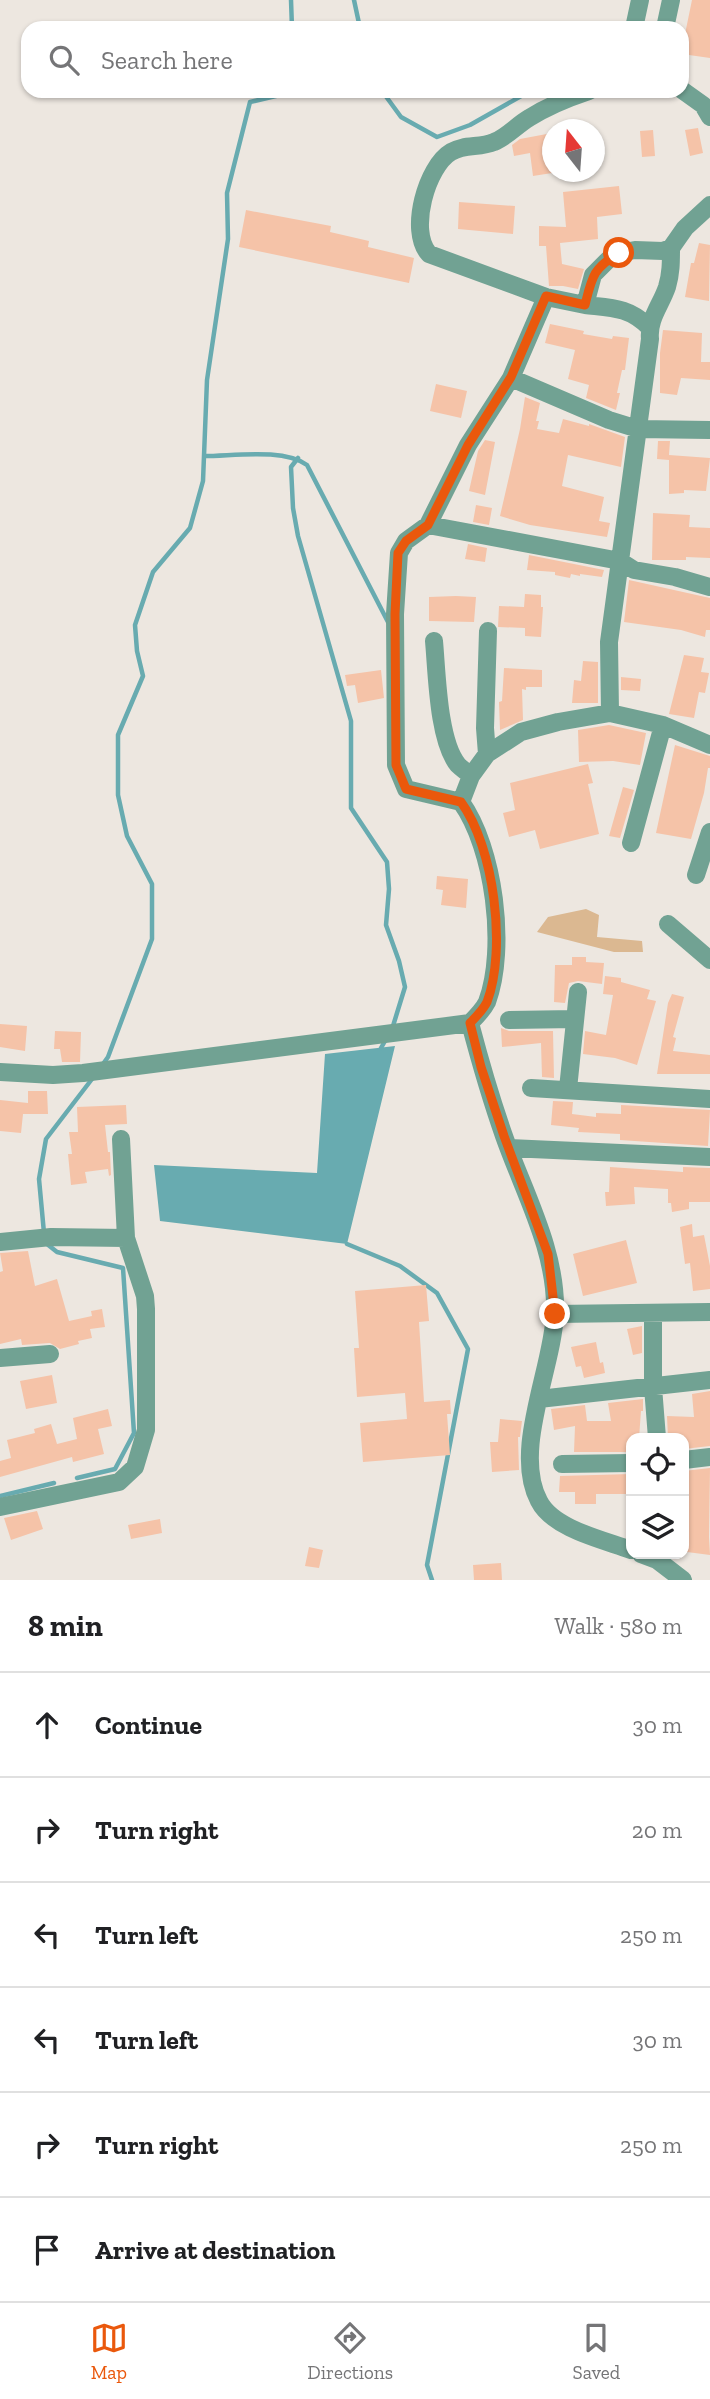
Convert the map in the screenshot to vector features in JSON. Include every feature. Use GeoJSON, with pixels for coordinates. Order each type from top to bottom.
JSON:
{"type":"FeatureCollection","features":[{"type":"Feature","properties":{"kind":"street"},"geometry":{"type":"LineString","coordinates":[[636,21],[640,0]]}},
{"type":"Feature","properties":{"kind":"street"},"geometry":{"type":"LineString","coordinates":[[666,21],[671,0]]}},
{"type":"Feature","properties":{"kind":"street"},"geometry":{"type":"LineString","coordinates":[[689,95],[703,105],[710,117]]}},
{"type":"Feature","properties":{"kind":"street"},"geometry":{"type":"LineString","coordinates":[[567,98],[529,118],[496,142],[462,147],[438,163],[427,188],[419,223],[424,248],[429,254],[546,296],[625,310],[649,327]]}},
{"type":"Feature","properties":{"kind":"street"},"geometry":{"type":"LineString","coordinates":[[610,713],[609,642],[650,339],[649,327],[667,288],[671,248],[685,228],[710,205]]}},
{"type":"Feature","properties":{"kind":"street"},"geometry":{"type":"LineString","coordinates":[[585,305],[593,275],[608,260],[619,253],[635,250],[663,251],[671,248]]}},
{"type":"Feature","properties":{"kind":"street"},"geometry":{"type":"LineString","coordinates":[[0,1072],[53,1075],[83,1073],[470,1023],[486,1005],[497,948],[490,876],[477,829],[461,802],[406,789],[396,765],[395,614],[398,553],[406,541],[428,525],[468,445],[511,377],[546,296]]}},
{"type":"Feature","properties":{"kind":"street"},"geometry":{"type":"LineString","coordinates":[[511,377],[609,420],[638,429],[710,430]]}},
{"type":"Feature","properties":{"kind":"street"},"geometry":{"type":"LineString","coordinates":[[428,525],[620,561],[634,570],[675,577],[710,587]]}},
{"type":"Feature","properties":{"kind":"street"},"geometry":{"type":"LineString","coordinates":[[487,754],[485,728],[488,631]]}},
{"type":"Feature","properties":{"kind":"street"},"geometry":{"type":"LineString","coordinates":[[434,641],[445,734],[454,759],[471,776]]}},
{"type":"Feature","properties":{"kind":"street"},"geometry":{"type":"LineString","coordinates":[[461,802],[471,776],[487,754],[521,732],[558,722],[610,713],[663,726],[710,745]]}},
{"type":"Feature","properties":{"kind":"street"},"geometry":{"type":"LineString","coordinates":[[631,843],[663,726]]}},
{"type":"Feature","properties":{"kind":"street"},"geometry":{"type":"LineString","coordinates":[[696,875],[710,832]]}},
{"type":"Feature","properties":{"kind":"street"},"geometry":{"type":"LineString","coordinates":[[668,924],[710,960]]}},
{"type":"Feature","properties":{"kind":"street"},"geometry":{"type":"LineString","coordinates":[[568,1089],[578,992]]}},
{"type":"Feature","properties":{"kind":"street"},"geometry":{"type":"LineString","coordinates":[[509,1020],[575,1019]]}},
{"type":"Feature","properties":{"kind":"street"},"geometry":{"type":"LineString","coordinates":[[470,1023],[481,1067],[548,1254],[555,1314],[533,1428],[530,1472],[539,1502],[551,1515],[568,1527],[626,1548]]}},
{"type":"Feature","properties":{"kind":"street"},"geometry":{"type":"LineString","coordinates":[[531,1088],[710,1099]]}},
{"type":"Feature","properties":{"kind":"street"},"geometry":{"type":"LineString","coordinates":[[0,1507],[119,1482],[135,1467],[146,1430],[147,1321],[145,1296],[126,1238],[121,1139]]}},
{"type":"Feature","properties":{"kind":"street"},"geometry":{"type":"LineString","coordinates":[[509,1148],[710,1157]]}},
{"type":"Feature","properties":{"kind":"street"},"geometry":{"type":"LineString","coordinates":[[0,1242],[43,1237],[126,1238]]}},
{"type":"Feature","properties":{"kind":"street"},"geometry":{"type":"LineString","coordinates":[[555,1314],[710,1312]]}},
{"type":"Feature","properties":{"kind":"street"},"geometry":{"type":"LineString","coordinates":[[653,1313],[653,1387],[657,1433]]}},
{"type":"Feature","properties":{"kind":"street"},"geometry":{"type":"LineString","coordinates":[[0,1358],[50,1354]]}},
{"type":"Feature","properties":{"kind":"street"},"geometry":{"type":"LineString","coordinates":[[539,1399],[710,1380]]}},
{"type":"Feature","properties":{"kind":"street"},"geometry":{"type":"LineString","coordinates":[[689,1459],[710,1457]]}},
{"type":"Feature","properties":{"kind":"street"},"geometry":{"type":"LineString","coordinates":[[562,1464],[626,1463]]}},
{"type":"Feature","properties":{"kind":"street"},"geometry":{"type":"LineString","coordinates":[[654,1559],[683,1580]]}},
{"type":"Feature","properties":{"kind":"shaded area"},"geometry":{"type":"Polygon","coordinates":[[[586,909],[599,915],[597,937],[642,941],[643,952],[614,952],[537,932],[548,917],[586,909]]]}},
{"type":"Feature","properties":{"kind":"water"},"geometry":{"type":"Polygon","coordinates":[[[395,1046],[347,1244],[160,1221],[154,1165],[317,1173],[325,1054],[395,1046]]]}},
{"type":"Feature","properties":{"kind":"building"},"geometry":{"type":"Polygon","coordinates":[[[692,0],[710,0],[710,58],[689,55],[688,21],[692,0]]]}},
{"type":"Feature","properties":{"kind":"building"},"geometry":{"type":"Polygon","coordinates":[[[698,128],[703,153],[690,156],[685,130],[698,128]]]}},
{"type":"Feature","properties":{"kind":"building"},"geometry":{"type":"Polygon","coordinates":[[[653,130],[655,156],[642,157],[640,131],[653,130]]]}},
{"type":"Feature","properties":{"kind":"building"},"geometry":{"type":"Polygon","coordinates":[[[542,135],[542,175],[533,176],[530,153],[514,156],[512,145],[520,139],[542,135]]]}},
{"type":"Feature","properties":{"kind":"building"},"geometry":{"type":"Polygon","coordinates":[[[619,186],[622,214],[597,217],[598,239],[560,243],[562,264],[584,269],[578,289],[549,286],[546,246],[539,246],[539,226],[566,227],[563,192],[619,186]]]}},
{"type":"Feature","properties":{"kind":"building"},"geometry":{"type":"Polygon","coordinates":[[[459,202],[515,206],[513,234],[458,229],[459,202]]]}},
{"type":"Feature","properties":{"kind":"building"},"geometry":{"type":"Polygon","coordinates":[[[246,210],[331,226],[330,232],[369,241],[368,247],[414,258],[409,283],[239,247],[246,210]]]}},
{"type":"Feature","properties":{"kind":"building"},"geometry":{"type":"Polygon","coordinates":[[[699,243],[710,245],[709,301],[685,297],[691,263],[694,263],[699,243]]]}},
{"type":"Feature","properties":{"kind":"building"},"geometry":{"type":"Polygon","coordinates":[[[550,324],[584,331],[583,334],[612,339],[613,336],[629,338],[616,410],[586,398],[589,385],[568,379],[575,350],[545,343],[550,324]]]}},
{"type":"Feature","properties":{"kind":"building"},"geometry":{"type":"Polygon","coordinates":[[[663,330],[702,333],[701,362],[710,362],[710,380],[681,378],[677,395],[660,393],[663,330]]]}},
{"type":"Feature","properties":{"kind":"building"},"geometry":{"type":"Polygon","coordinates":[[[436,384],[467,391],[461,418],[430,411],[436,384]]]}},
{"type":"Feature","properties":{"kind":"building"},"geometry":{"type":"Polygon","coordinates":[[[525,397],[540,403],[537,429],[559,433],[563,419],[589,424],[625,437],[621,467],[568,455],[562,486],[604,497],[599,521],[610,523],[607,537],[530,525],[500,516],[525,397]]]}},
{"type":"Feature","properties":{"kind":"building"},"geometry":{"type":"Polygon","coordinates":[[[485,440],[495,442],[485,495],[469,491],[478,451],[485,440]]]}},
{"type":"Feature","properties":{"kind":"building"},"geometry":{"type":"Polygon","coordinates":[[[658,441],[670,441],[669,455],[710,458],[706,491],[684,490],[684,493],[669,494],[669,460],[657,459],[658,441]]]}},
{"type":"Feature","properties":{"kind":"building"},"geometry":{"type":"Polygon","coordinates":[[[476,505],[492,508],[489,525],[473,522],[476,505]]]}},
{"type":"Feature","properties":{"kind":"building"},"geometry":{"type":"Polygon","coordinates":[[[653,513],[690,515],[689,527],[710,528],[710,558],[652,560],[653,513]]]}},
{"type":"Feature","properties":{"kind":"building"},"geometry":{"type":"Polygon","coordinates":[[[468,544],[487,548],[485,562],[465,559],[468,544]]]}},
{"type":"Feature","properties":{"kind":"building"},"geometry":{"type":"Polygon","coordinates":[[[529,555],[604,570],[602,577],[571,574],[570,578],[555,575],[555,572],[527,570],[529,555]]]}},
{"type":"Feature","properties":{"kind":"building"},"geometry":{"type":"Polygon","coordinates":[[[629,580],[710,598],[710,630],[706,630],[705,637],[681,630],[624,622],[629,580]]]}},
{"type":"Feature","properties":{"kind":"building"},"geometry":{"type":"Polygon","coordinates":[[[525,594],[541,595],[541,637],[525,636],[525,628],[498,627],[499,606],[524,607],[525,594]]]}},
{"type":"Feature","properties":{"kind":"building"},"geometry":{"type":"Polygon","coordinates":[[[429,597],[476,597],[474,622],[429,621],[429,597]]]}},
{"type":"Feature","properties":{"kind":"building"},"geometry":{"type":"Polygon","coordinates":[[[684,655],[704,658],[701,672],[709,673],[705,693],[699,692],[694,718],[669,714],[684,655]]]}},
{"type":"Feature","properties":{"kind":"building"},"geometry":{"type":"Polygon","coordinates":[[[583,661],[598,662],[598,703],[572,703],[574,680],[581,681],[583,661]]]}},
{"type":"Feature","properties":{"kind":"building"},"geometry":{"type":"Polygon","coordinates":[[[504,668],[542,670],[542,687],[522,689],[523,720],[500,730],[499,702],[502,701],[504,668]]]}},
{"type":"Feature","properties":{"kind":"building"},"geometry":{"type":"Polygon","coordinates":[[[381,670],[384,698],[358,703],[355,685],[347,686],[345,675],[381,670]]]}},
{"type":"Feature","properties":{"kind":"building"},"geometry":{"type":"Polygon","coordinates":[[[621,677],[641,679],[640,691],[621,690],[621,677]]]}},
{"type":"Feature","properties":{"kind":"building"},"geometry":{"type":"Polygon","coordinates":[[[609,725],[646,733],[640,765],[613,761],[579,762],[578,730],[609,725]]]}},
{"type":"Feature","properties":{"kind":"building"},"geometry":{"type":"Polygon","coordinates":[[[675,745],[710,756],[710,768],[691,839],[656,833],[675,745]]]}},
{"type":"Feature","properties":{"kind":"building"},"geometry":{"type":"Polygon","coordinates":[[[588,764],[593,783],[588,784],[599,834],[540,849],[535,830],[509,837],[503,813],[515,810],[510,783],[588,764]]]}},
{"type":"Feature","properties":{"kind":"building"},"geometry":{"type":"Polygon","coordinates":[[[623,787],[634,790],[620,838],[609,836],[623,787]]]}},
{"type":"Feature","properties":{"kind":"building"},"geometry":{"type":"Polygon","coordinates":[[[437,876],[468,879],[466,908],[441,905],[443,890],[436,889],[437,876]]]}},
{"type":"Feature","properties":{"kind":"building"},"geometry":{"type":"Polygon","coordinates":[[[572,957],[586,957],[586,962],[604,963],[602,984],[578,981],[569,983],[565,1003],[554,1002],[555,965],[572,965],[572,957]]]}},
{"type":"Feature","properties":{"kind":"building"},"geometry":{"type":"Polygon","coordinates":[[[605,976],[621,978],[621,982],[650,990],[647,999],[656,1001],[637,1065],[615,1058],[583,1054],[585,1031],[606,1035],[613,995],[603,994],[605,976]]]}},
{"type":"Feature","properties":{"kind":"building"},"geometry":{"type":"Polygon","coordinates":[[[672,994],[684,997],[673,1037],[676,1038],[673,1051],[710,1055],[710,1074],[657,1074],[668,1003],[672,994]]]}},
{"type":"Feature","properties":{"kind":"building"},"geometry":{"type":"Polygon","coordinates":[[[0,1024],[27,1026],[25,1051],[0,1047],[0,1024]]]}},
{"type":"Feature","properties":{"kind":"building"},"geometry":{"type":"Polygon","coordinates":[[[501,1028],[509,1031],[553,1031],[554,1078],[542,1077],[541,1043],[502,1047],[501,1028]]]}},
{"type":"Feature","properties":{"kind":"building"},"geometry":{"type":"Polygon","coordinates":[[[55,1031],[81,1032],[80,1062],[62,1062],[60,1049],[54,1049],[55,1031]]]}},
{"type":"Feature","properties":{"kind":"building"},"geometry":{"type":"Polygon","coordinates":[[[28,1091],[47,1091],[48,1114],[23,1114],[21,1133],[0,1131],[0,1100],[28,1103],[28,1091]]]}},
{"type":"Feature","properties":{"kind":"building"},"geometry":{"type":"Polygon","coordinates":[[[553,1101],[573,1102],[572,1114],[596,1117],[596,1113],[621,1114],[621,1105],[710,1110],[708,1146],[620,1140],[620,1134],[578,1132],[579,1128],[551,1125],[553,1101]]]}},
{"type":"Feature","properties":{"kind":"building"},"geometry":{"type":"Polygon","coordinates":[[[126,1105],[127,1124],[105,1125],[111,1175],[109,1176],[108,1169],[85,1172],[87,1183],[71,1185],[68,1154],[72,1154],[69,1132],[78,1132],[77,1107],[126,1105]]]}},
{"type":"Feature","properties":{"kind":"building"},"geometry":{"type":"Polygon","coordinates":[[[610,1167],[683,1172],[683,1167],[710,1168],[710,1202],[689,1202],[689,1209],[672,1212],[671,1203],[668,1203],[668,1189],[634,1187],[635,1204],[606,1206],[605,1192],[609,1192],[610,1167]]]}},
{"type":"Feature","properties":{"kind":"building"},"geometry":{"type":"Polygon","coordinates":[[[692,1224],[693,1237],[704,1235],[710,1266],[710,1289],[693,1291],[690,1263],[685,1264],[680,1227],[692,1224]]]}},
{"type":"Feature","properties":{"kind":"building"},"geometry":{"type":"Polygon","coordinates":[[[626,1240],[637,1283],[583,1296],[573,1254],[626,1240]]]}},
{"type":"Feature","properties":{"kind":"building"},"geometry":{"type":"Polygon","coordinates":[[[28,1251],[35,1286],[57,1279],[69,1321],[92,1316],[91,1311],[102,1309],[105,1327],[90,1329],[92,1338],[60,1349],[50,1343],[22,1345],[21,1339],[0,1344],[0,1272],[3,1271],[0,1253],[28,1251]]]}},
{"type":"Feature","properties":{"kind":"building"},"geometry":{"type":"Polygon","coordinates":[[[426,1285],[429,1321],[419,1322],[424,1402],[450,1400],[451,1414],[447,1414],[450,1455],[363,1462],[360,1423],[407,1419],[405,1393],[357,1397],[354,1348],[359,1348],[355,1291],[426,1285]]]}},
{"type":"Feature","properties":{"kind":"building"},"geometry":{"type":"Polygon","coordinates":[[[642,1326],[642,1353],[633,1355],[627,1329],[642,1326]]]}},
{"type":"Feature","properties":{"kind":"building"},"geometry":{"type":"Polygon","coordinates":[[[596,1342],[605,1373],[584,1378],[581,1366],[576,1367],[571,1347],[596,1342]]]}},
{"type":"Feature","properties":{"kind":"building"},"geometry":{"type":"Polygon","coordinates":[[[52,1375],[57,1403],[26,1409],[20,1381],[52,1375]]]}},
{"type":"Feature","properties":{"kind":"building"},"geometry":{"type":"Polygon","coordinates":[[[710,1391],[710,1446],[689,1448],[689,1433],[668,1433],[667,1416],[694,1417],[692,1394],[710,1391]]]}},
{"type":"Feature","properties":{"kind":"building"},"geometry":{"type":"Polygon","coordinates":[[[643,1399],[639,1433],[626,1433],[626,1452],[574,1452],[575,1426],[554,1430],[551,1409],[585,1405],[587,1421],[611,1421],[608,1403],[643,1399]]]}},
{"type":"Feature","properties":{"kind":"building"},"geometry":{"type":"Polygon","coordinates":[[[108,1409],[112,1426],[98,1429],[104,1454],[73,1462],[72,1457],[0,1477],[0,1461],[11,1458],[7,1440],[35,1433],[34,1429],[51,1424],[57,1444],[77,1439],[73,1418],[108,1409]]]}},
{"type":"Feature","properties":{"kind":"building"},"geometry":{"type":"Polygon","coordinates":[[[500,1419],[522,1421],[518,1437],[519,1470],[492,1472],[490,1442],[498,1442],[500,1419]]]}},
{"type":"Feature","properties":{"kind":"building"},"geometry":{"type":"Polygon","coordinates":[[[710,1468],[710,1555],[689,1552],[689,1470],[710,1468]]]}},
{"type":"Feature","properties":{"kind":"building"},"geometry":{"type":"Polygon","coordinates":[[[626,1474],[626,1494],[596,1494],[596,1504],[575,1504],[575,1492],[559,1492],[560,1476],[626,1474]]]}},
{"type":"Feature","properties":{"kind":"building"},"geometry":{"type":"Polygon","coordinates":[[[37,1511],[43,1529],[11,1540],[4,1518],[37,1511]]]}},
{"type":"Feature","properties":{"kind":"building"},"geometry":{"type":"Polygon","coordinates":[[[160,1519],[162,1533],[131,1539],[128,1525],[160,1519]]]}},
{"type":"Feature","properties":{"kind":"building"},"geometry":{"type":"Polygon","coordinates":[[[309,1547],[323,1550],[319,1568],[305,1566],[309,1547]]]}},
{"type":"Feature","properties":{"kind":"building"},"geometry":{"type":"Polygon","coordinates":[[[501,1563],[502,1580],[474,1580],[473,1565],[501,1563]]]}},
{"type":"Feature","properties":{"kind":"waterway"},"geometry":{"type":"LineString","coordinates":[[291,0],[292,21]]}},
{"type":"Feature","properties":{"kind":"waterway"},"geometry":{"type":"LineString","coordinates":[[354,0],[358,21]]}},
{"type":"Feature","properties":{"kind":"waterway"},"geometry":{"type":"LineString","coordinates":[[103,1064],[108,1057],[152,939],[152,884],[127,836],[118,795],[118,735],[143,676],[135,625],[153,572],[190,528],[203,481],[207,380],[228,239],[227,193],[250,102],[267,98]]}},
{"type":"Feature","properties":{"kind":"waterway"},"geometry":{"type":"LineString","coordinates":[[387,98],[401,117],[437,137],[470,125],[518,98]]}},
{"type":"Feature","properties":{"kind":"waterway"},"geometry":{"type":"LineString","coordinates":[[204,456],[285,456],[307,465],[388,622]]}},
{"type":"Feature","properties":{"kind":"waterway"},"geometry":{"type":"LineString","coordinates":[[298,458],[291,467],[293,508],[298,536],[351,721],[351,808],[387,862],[389,889],[386,925],[405,987],[393,1026]]}},
{"type":"Feature","properties":{"kind":"waterway"},"geometry":{"type":"LineString","coordinates":[[381,1048],[385,1041]]}},
{"type":"Feature","properties":{"kind":"waterway"},"geometry":{"type":"LineString","coordinates":[[44,1233],[39,1179],[46,1139],[92,1079]]}},
{"type":"Feature","properties":{"kind":"waterway"},"geometry":{"type":"LineString","coordinates":[[47,1244],[57,1252],[123,1268],[134,1433],[115,1469],[77,1478]]}},
{"type":"Feature","properties":{"kind":"waterway"},"geometry":{"type":"LineString","coordinates":[[347,1244],[400,1266],[437,1293],[468,1349],[427,1565],[432,1580]]}},
{"type":"Feature","properties":{"kind":"waterway"},"geometry":{"type":"LineString","coordinates":[[0,1496],[54,1483]]}},
{"type":"Feature","properties":{"kind":"route"},"geometry":{"type":"LineString","coordinates":[[555,1314],[548,1254],[504,1136],[481,1067],[470,1023],[486,1005],[497,948],[490,876],[480,836],[461,802],[406,789],[396,765],[395,614],[398,553],[406,541],[428,525],[468,445],[511,377],[546,296],[585,305],[593,275],[619,253]]}}]}
